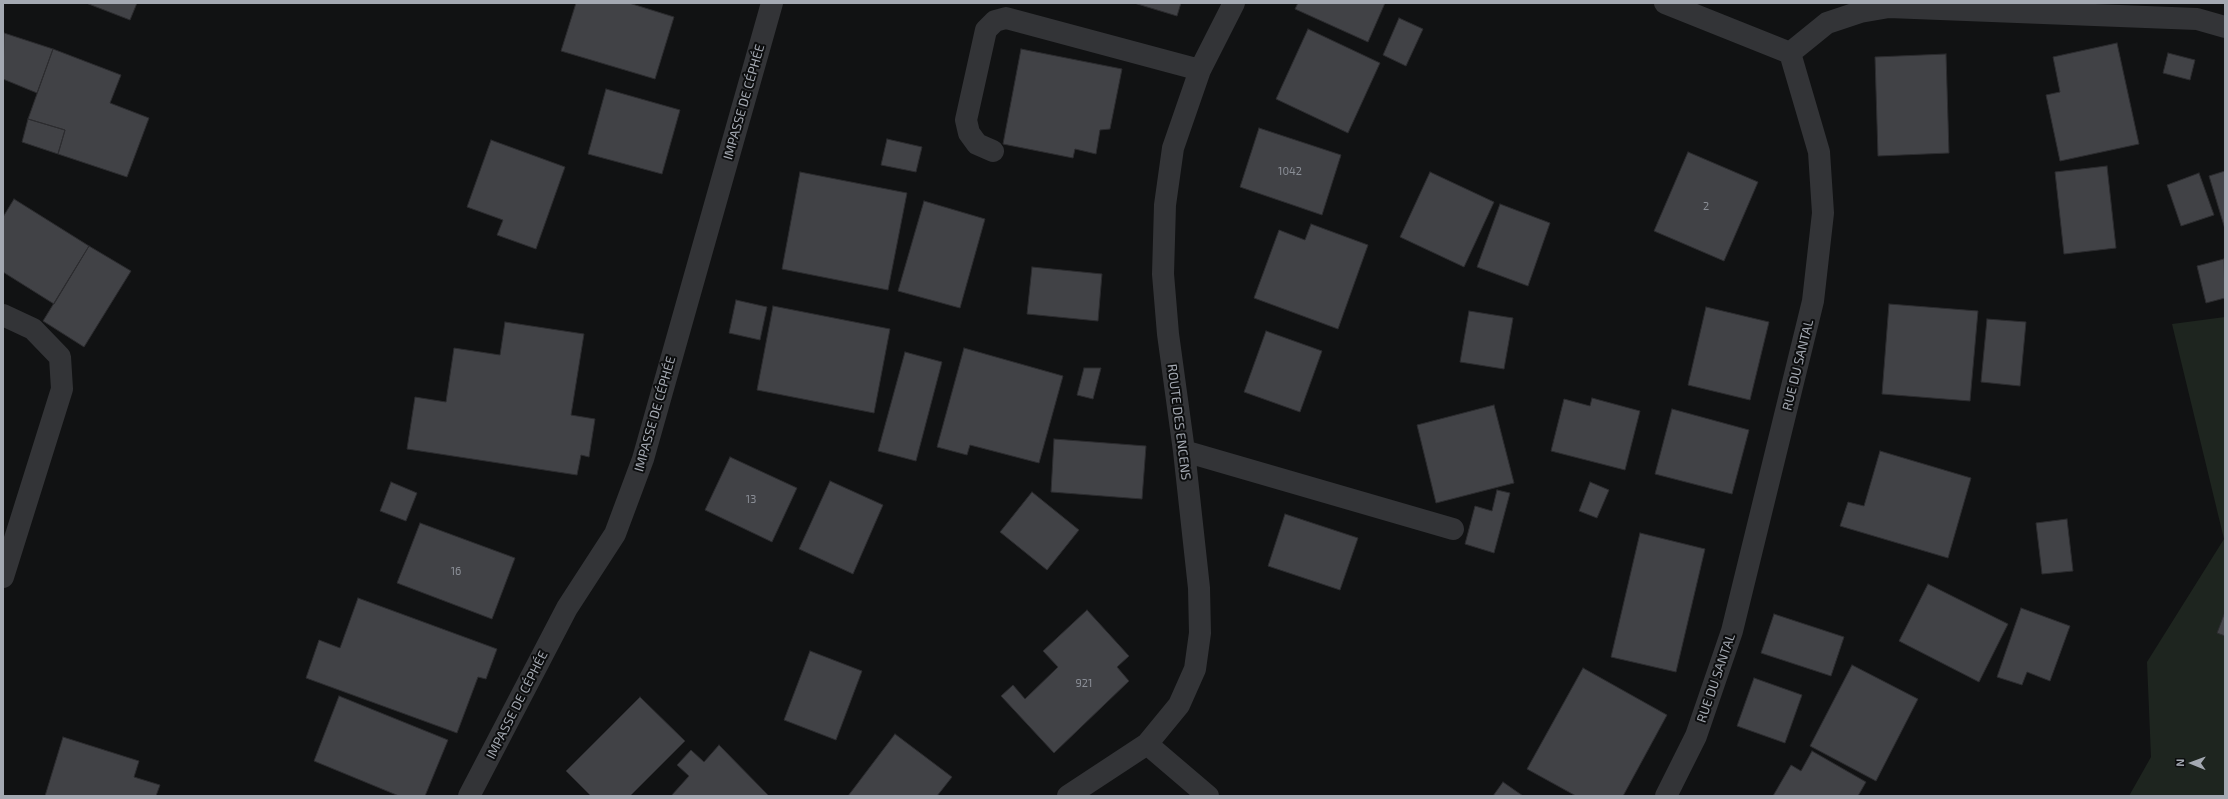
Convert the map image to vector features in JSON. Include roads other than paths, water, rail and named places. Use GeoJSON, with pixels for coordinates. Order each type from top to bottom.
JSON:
{"type":"FeatureCollection","features":[{"type":"Feature","properties":{"kind":"street","name":"IMPASSE DE CÉPHÉE"},"geometry":{"type":"LineString","coordinates":[[469,796],[567,608],[618,527],[643,459],[772,3]]}},
{"type":"Feature","properties":{"kind":"street","name":"ROUTE DES ENCENS"},"geometry":{"type":"LineString","coordinates":[[1068,796],[1147,744],[1179,705],[1195,669],[1200,633],[1199,588],[1184,451],[1168,334],[1164,274],[1165,205],[1173,148],[1200,70],[1234,3]]}},
{"type":"Feature","properties":{"kind":"street"},"geometry":{"type":"LineString","coordinates":[[1665,3],[1790,53],[1827,23],[1860,12],[1889,7],[2197,19],[2225,27]]}},
{"type":"Feature","properties":{"kind":"street"},"geometry":{"type":"LineString","coordinates":[[992,151],[977,144],[969,133],[966,120],[986,30],[995,21],[1006,18],[1200,70]]}},
{"type":"Feature","properties":{"kind":"street","name":"RUE DU SANTAL"},"geometry":{"type":"LineString","coordinates":[[1666,796],[1696,736],[1732,631],[1813,301],[1823,213],[1819,152],[1790,53]]}},
{"type":"Feature","properties":{"kind":"street"},"geometry":{"type":"LineString","coordinates":[[3,315],[33,329],[60,357],[62,389],[3,577]]}},
{"type":"Feature","properties":{"kind":"street"},"geometry":{"type":"LineString","coordinates":[[1184,451],[1453,529]]}},
{"type":"Feature","properties":{"kind":"street"},"geometry":{"type":"LineString","coordinates":[[1147,744],[1208,796]]}}]}
